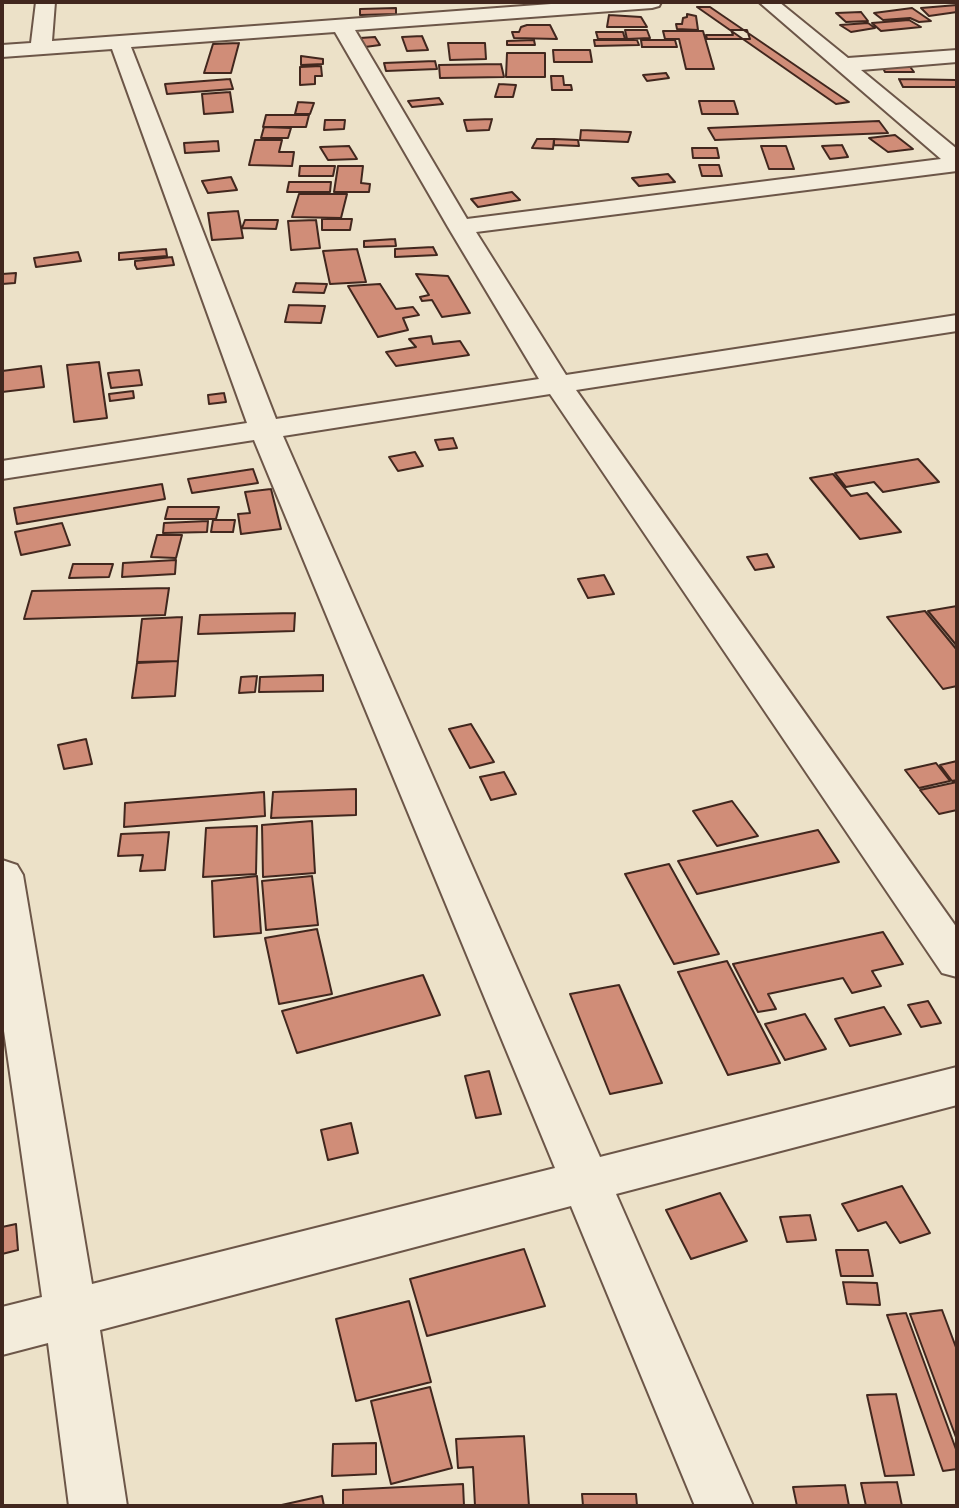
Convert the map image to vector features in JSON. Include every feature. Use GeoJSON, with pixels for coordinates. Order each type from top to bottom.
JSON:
{"type":"FeatureCollection","features":[{"type":"Feature","properties":{"kind":"street"},"geometry":{"type":"LineString","coordinates":[[41,48],[45,2]]}},
{"type":"Feature","properties":{"kind":"street"},"geometry":{"type":"LineString","coordinates":[[2,51],[652,2]]}},
{"type":"Feature","properties":{"kind":"street"},"geometry":{"type":"LineString","coordinates":[[768,2],[957,162]]}},
{"type":"Feature","properties":{"kind":"street"},"geometry":{"type":"LineString","coordinates":[[342,26],[460,227],[558,384],[957,961]]}},
{"type":"Feature","properties":{"kind":"street"},"geometry":{"type":"LineString","coordinates":[[120,44],[265,430],[724,1506]]}},
{"type":"Feature","properties":{"kind":"street"},"geometry":{"type":"LineString","coordinates":[[843,65],[957,56]]}},
{"type":"Feature","properties":{"kind":"street"},"geometry":{"type":"LineString","coordinates":[[460,227],[957,162]]}},
{"type":"Feature","properties":{"kind":"street"},"geometry":{"type":"LineString","coordinates":[[2,470],[957,323]]}},
{"type":"Feature","properties":{"kind":"street"},"geometry":{"type":"LineString","coordinates":[[2,875],[71,1314],[98,1506]]}},
{"type":"Feature","properties":{"kind":"street"},"geometry":{"type":"LineString","coordinates":[[2,1331],[957,1086]]}},
{"type":"Feature","properties":{"kind":"building"},"geometry":{"type":"Polygon","coordinates":[[[957,5],[957,12],[929,16],[921,8],[957,5]]]}},
{"type":"Feature","properties":{"kind":"building"},"geometry":{"type":"Polygon","coordinates":[[[697,7],[710,7],[849,102],[836,104],[697,7]]]}},
{"type":"Feature","properties":{"kind":"building"},"geometry":{"type":"Polygon","coordinates":[[[396,8],[396,14],[360,15],[360,9],[396,8]]]}},
{"type":"Feature","properties":{"kind":"building"},"geometry":{"type":"Polygon","coordinates":[[[912,8],[931,21],[919,22],[910,18],[883,20],[874,13],[912,8]]]}},
{"type":"Feature","properties":{"kind":"building"},"geometry":{"type":"Polygon","coordinates":[[[861,12],[868,21],[846,22],[836,13],[861,12]]]}},
{"type":"Feature","properties":{"kind":"building"},"geometry":{"type":"Polygon","coordinates":[[[687,14],[696,16],[698,30],[677,29],[676,24],[682,24],[687,14]]]}},
{"type":"Feature","properties":{"kind":"building"},"geometry":{"type":"Polygon","coordinates":[[[609,15],[641,17],[647,27],[607,27],[609,15]]]}},
{"type":"Feature","properties":{"kind":"building"},"geometry":{"type":"Polygon","coordinates":[[[909,20],[921,27],[881,31],[872,23],[909,20]]]}},
{"type":"Feature","properties":{"kind":"building"},"geometry":{"type":"Polygon","coordinates":[[[868,23],[875,28],[851,32],[840,25],[868,23]]]}},
{"type":"Feature","properties":{"kind":"building"},"geometry":{"type":"Polygon","coordinates":[[[550,25],[557,39],[514,38],[512,32],[519,32],[521,27],[550,25]]]}},
{"type":"Feature","properties":{"kind":"building"},"geometry":{"type":"Polygon","coordinates":[[[625,30],[647,30],[650,38],[627,39],[625,30]]]}},
{"type":"Feature","properties":{"kind":"building"},"geometry":{"type":"Polygon","coordinates":[[[731,30],[747,30],[750,39],[707,39],[706,35],[733,35],[731,30]]]}},
{"type":"Feature","properties":{"kind":"building"},"geometry":{"type":"Polygon","coordinates":[[[663,31],[703,31],[714,69],[686,69],[679,39],[665,39],[663,31]]]}},
{"type":"Feature","properties":{"kind":"building"},"geometry":{"type":"Polygon","coordinates":[[[596,32],[623,32],[625,39],[598,39],[596,32]]]}},
{"type":"Feature","properties":{"kind":"building"},"geometry":{"type":"Polygon","coordinates":[[[422,36],[428,50],[407,51],[402,37],[422,36]]]}},
{"type":"Feature","properties":{"kind":"building"},"geometry":{"type":"Polygon","coordinates":[[[375,37],[380,45],[365,47],[360,38],[375,37]]]}},
{"type":"Feature","properties":{"kind":"building"},"geometry":{"type":"Polygon","coordinates":[[[534,40],[535,45],[507,45],[507,41],[534,40]]]}},
{"type":"Feature","properties":{"kind":"building"},"geometry":{"type":"Polygon","coordinates":[[[594,40],[637,40],[639,45],[595,46],[594,40]]]}},
{"type":"Feature","properties":{"kind":"building"},"geometry":{"type":"Polygon","coordinates":[[[641,40],[675,40],[677,47],[642,47],[641,40]]]}},
{"type":"Feature","properties":{"kind":"building"},"geometry":{"type":"Polygon","coordinates":[[[239,43],[231,73],[204,73],[213,44],[239,43]]]}},
{"type":"Feature","properties":{"kind":"building"},"geometry":{"type":"Polygon","coordinates":[[[448,43],[485,43],[486,59],[450,60],[448,43]]]}},
{"type":"Feature","properties":{"kind":"building"},"geometry":{"type":"Polygon","coordinates":[[[553,50],[590,50],[592,62],[554,62],[553,50]]]}},
{"type":"Feature","properties":{"kind":"building"},"geometry":{"type":"Polygon","coordinates":[[[507,53],[545,53],[545,77],[506,77],[507,53]]]}},
{"type":"Feature","properties":{"kind":"building"},"geometry":{"type":"Polygon","coordinates":[[[301,56],[323,59],[323,64],[301,65],[301,56]]]}},
{"type":"Feature","properties":{"kind":"building"},"geometry":{"type":"Polygon","coordinates":[[[435,61],[437,69],[386,71],[384,63],[435,61]]]}},
{"type":"Feature","properties":{"kind":"building"},"geometry":{"type":"Polygon","coordinates":[[[501,64],[504,77],[440,78],[439,65],[501,64]]]}},
{"type":"Feature","properties":{"kind":"building"},"geometry":{"type":"Polygon","coordinates":[[[881,64],[908,64],[914,72],[885,72],[881,64]]]}},
{"type":"Feature","properties":{"kind":"building"},"geometry":{"type":"Polygon","coordinates":[[[321,66],[322,76],[315,76],[315,84],[300,85],[300,67],[321,66]]]}},
{"type":"Feature","properties":{"kind":"building"},"geometry":{"type":"Polygon","coordinates":[[[666,73],[669,78],[647,81],[643,75],[666,73]]]}},
{"type":"Feature","properties":{"kind":"building"},"geometry":{"type":"Polygon","coordinates":[[[551,76],[563,76],[564,85],[571,85],[572,90],[552,90],[551,76]]]}},
{"type":"Feature","properties":{"kind":"building"},"geometry":{"type":"Polygon","coordinates":[[[230,79],[233,89],[167,94],[165,84],[230,79]]]}},
{"type":"Feature","properties":{"kind":"building"},"geometry":{"type":"Polygon","coordinates":[[[899,79],[956,80],[957,87],[903,87],[899,79]]]}},
{"type":"Feature","properties":{"kind":"building"},"geometry":{"type":"Polygon","coordinates":[[[499,84],[516,85],[513,97],[495,97],[499,84]]]}},
{"type":"Feature","properties":{"kind":"building"},"geometry":{"type":"Polygon","coordinates":[[[230,92],[233,112],[204,114],[202,94],[230,92]]]}},
{"type":"Feature","properties":{"kind":"building"},"geometry":{"type":"Polygon","coordinates":[[[439,98],[443,104],[412,107],[408,101],[439,98]]]}},
{"type":"Feature","properties":{"kind":"building"},"geometry":{"type":"Polygon","coordinates":[[[699,101],[734,101],[738,114],[702,114],[699,101]]]}},
{"type":"Feature","properties":{"kind":"building"},"geometry":{"type":"Polygon","coordinates":[[[298,102],[314,103],[310,114],[295,114],[298,102]]]}},
{"type":"Feature","properties":{"kind":"building"},"geometry":{"type":"Polygon","coordinates":[[[266,115],[309,115],[306,127],[263,127],[266,115]]]}},
{"type":"Feature","properties":{"kind":"building"},"geometry":{"type":"Polygon","coordinates":[[[492,119],[489,130],[467,131],[464,120],[492,119]]]}},
{"type":"Feature","properties":{"kind":"building"},"geometry":{"type":"Polygon","coordinates":[[[325,120],[345,120],[344,129],[324,130],[325,120]]]}},
{"type":"Feature","properties":{"kind":"building"},"geometry":{"type":"Polygon","coordinates":[[[879,121],[888,133],[715,140],[708,128],[879,121]]]}},
{"type":"Feature","properties":{"kind":"building"},"geometry":{"type":"Polygon","coordinates":[[[264,127],[291,128],[288,138],[261,138],[264,127]]]}},
{"type":"Feature","properties":{"kind":"building"},"geometry":{"type":"Polygon","coordinates":[[[581,130],[631,132],[628,142],[580,140],[581,130]]]}},
{"type":"Feature","properties":{"kind":"building"},"geometry":{"type":"Polygon","coordinates":[[[895,135],[913,149],[888,152],[869,138],[895,135]]]}},
{"type":"Feature","properties":{"kind":"building"},"geometry":{"type":"Polygon","coordinates":[[[537,139],[554,139],[553,149],[532,148],[537,139]]]}},
{"type":"Feature","properties":{"kind":"building"},"geometry":{"type":"Polygon","coordinates":[[[554,139],[578,140],[579,146],[554,145],[554,139]]]}},
{"type":"Feature","properties":{"kind":"building"},"geometry":{"type":"Polygon","coordinates":[[[255,140],[282,140],[279,152],[294,152],[292,166],[249,165],[255,140]]]}},
{"type":"Feature","properties":{"kind":"building"},"geometry":{"type":"Polygon","coordinates":[[[218,141],[219,151],[185,153],[184,143],[218,141]]]}},
{"type":"Feature","properties":{"kind":"building"},"geometry":{"type":"Polygon","coordinates":[[[842,145],[848,157],[830,159],[822,146],[842,145]]]}},
{"type":"Feature","properties":{"kind":"building"},"geometry":{"type":"Polygon","coordinates":[[[349,146],[357,159],[328,160],[320,147],[349,146]]]}},
{"type":"Feature","properties":{"kind":"building"},"geometry":{"type":"Polygon","coordinates":[[[761,146],[786,146],[794,169],[769,169],[761,146]]]}},
{"type":"Feature","properties":{"kind":"building"},"geometry":{"type":"Polygon","coordinates":[[[692,148],[717,148],[719,158],[693,158],[692,148]]]}},
{"type":"Feature","properties":{"kind":"building"},"geometry":{"type":"Polygon","coordinates":[[[699,165],[719,165],[722,176],[702,176],[699,165]]]}},
{"type":"Feature","properties":{"kind":"building"},"geometry":{"type":"Polygon","coordinates":[[[300,166],[335,166],[333,176],[299,176],[300,166]]]}},
{"type":"Feature","properties":{"kind":"building"},"geometry":{"type":"Polygon","coordinates":[[[338,166],[363,166],[361,183],[370,184],[369,192],[334,192],[338,166]]]}},
{"type":"Feature","properties":{"kind":"building"},"geometry":{"type":"Polygon","coordinates":[[[668,174],[675,182],[639,186],[632,178],[668,174]]]}},
{"type":"Feature","properties":{"kind":"building"},"geometry":{"type":"Polygon","coordinates":[[[231,177],[237,190],[208,193],[202,181],[231,177]]]}},
{"type":"Feature","properties":{"kind":"building"},"geometry":{"type":"Polygon","coordinates":[[[289,182],[331,182],[330,192],[287,192],[289,182]]]}},
{"type":"Feature","properties":{"kind":"building"},"geometry":{"type":"Polygon","coordinates":[[[512,192],[520,200],[478,207],[471,199],[512,192]]]}},
{"type":"Feature","properties":{"kind":"building"},"geometry":{"type":"Polygon","coordinates":[[[299,194],[347,194],[341,218],[292,217],[299,194]]]}},
{"type":"Feature","properties":{"kind":"building"},"geometry":{"type":"Polygon","coordinates":[[[238,211],[243,238],[212,240],[208,213],[238,211]]]}},
{"type":"Feature","properties":{"kind":"building"},"geometry":{"type":"Polygon","coordinates":[[[322,219],[352,219],[350,230],[322,230],[322,219]]]}},
{"type":"Feature","properties":{"kind":"building"},"geometry":{"type":"Polygon","coordinates":[[[245,220],[278,220],[276,229],[242,228],[245,220]]]}},
{"type":"Feature","properties":{"kind":"building"},"geometry":{"type":"Polygon","coordinates":[[[316,220],[320,248],[291,250],[288,221],[316,220]]]}},
{"type":"Feature","properties":{"kind":"building"},"geometry":{"type":"Polygon","coordinates":[[[395,239],[396,246],[364,247],[364,241],[395,239]]]}},
{"type":"Feature","properties":{"kind":"building"},"geometry":{"type":"Polygon","coordinates":[[[433,247],[437,255],[395,257],[395,249],[433,247]]]}},
{"type":"Feature","properties":{"kind":"building"},"geometry":{"type":"Polygon","coordinates":[[[166,249],[167,256],[119,260],[119,253],[166,249]]]}},
{"type":"Feature","properties":{"kind":"building"},"geometry":{"type":"Polygon","coordinates":[[[357,249],[366,282],[330,284],[323,251],[357,249]]]}},
{"type":"Feature","properties":{"kind":"building"},"geometry":{"type":"Polygon","coordinates":[[[78,252],[81,261],[36,267],[34,258],[78,252]]]}},
{"type":"Feature","properties":{"kind":"building"},"geometry":{"type":"Polygon","coordinates":[[[172,257],[174,265],[137,269],[135,265],[135,261],[172,257]]]}},
{"type":"Feature","properties":{"kind":"building"},"geometry":{"type":"Polygon","coordinates":[[[16,273],[15,283],[2,284],[2,274],[16,273]]]}},
{"type":"Feature","properties":{"kind":"building"},"geometry":{"type":"Polygon","coordinates":[[[416,274],[448,276],[470,313],[442,317],[432,300],[422,301],[420,297],[429,295],[416,274]]]}},
{"type":"Feature","properties":{"kind":"building"},"geometry":{"type":"Polygon","coordinates":[[[296,283],[327,284],[324,293],[293,292],[296,283]]]}},
{"type":"Feature","properties":{"kind":"building"},"geometry":{"type":"Polygon","coordinates":[[[380,284],[396,309],[413,307],[419,315],[403,318],[408,330],[378,337],[348,286],[380,284]]]}},
{"type":"Feature","properties":{"kind":"building"},"geometry":{"type":"Polygon","coordinates":[[[289,305],[325,306],[321,323],[285,322],[289,305]]]}},
{"type":"Feature","properties":{"kind":"building"},"geometry":{"type":"Polygon","coordinates":[[[431,336],[433,344],[460,341],[469,355],[396,366],[386,352],[416,347],[409,339],[431,336]]]}},
{"type":"Feature","properties":{"kind":"building"},"geometry":{"type":"Polygon","coordinates":[[[99,362],[107,418],[74,422],[67,365],[99,362]]]}},
{"type":"Feature","properties":{"kind":"building"},"geometry":{"type":"Polygon","coordinates":[[[41,366],[44,387],[2,392],[2,371],[41,366]]]}},
{"type":"Feature","properties":{"kind":"building"},"geometry":{"type":"Polygon","coordinates":[[[139,370],[142,385],[111,388],[108,373],[139,370]]]}},
{"type":"Feature","properties":{"kind":"building"},"geometry":{"type":"Polygon","coordinates":[[[133,391],[134,398],[110,401],[109,394],[133,391]]]}},
{"type":"Feature","properties":{"kind":"building"},"geometry":{"type":"Polygon","coordinates":[[[224,393],[226,402],[209,404],[208,395],[224,393]]]}},
{"type":"Feature","properties":{"kind":"building"},"geometry":{"type":"Polygon","coordinates":[[[453,438],[457,448],[439,450],[435,440],[453,438]]]}},
{"type":"Feature","properties":{"kind":"building"},"geometry":{"type":"Polygon","coordinates":[[[415,452],[423,466],[398,471],[389,457],[415,452]]]}},
{"type":"Feature","properties":{"kind":"building"},"geometry":{"type":"Polygon","coordinates":[[[918,459],[939,482],[883,492],[874,482],[846,487],[835,473],[918,459]]]}},
{"type":"Feature","properties":{"kind":"building"},"geometry":{"type":"Polygon","coordinates":[[[253,469],[258,483],[192,493],[188,479],[253,469]]]}},
{"type":"Feature","properties":{"kind":"building"},"geometry":{"type":"Polygon","coordinates":[[[833,474],[851,496],[867,493],[901,532],[860,539],[810,478],[833,474]]]}},
{"type":"Feature","properties":{"kind":"building"},"geometry":{"type":"Polygon","coordinates":[[[162,484],[165,499],[17,524],[14,508],[162,484]]]}},
{"type":"Feature","properties":{"kind":"building"},"geometry":{"type":"Polygon","coordinates":[[[271,489],[281,529],[241,534],[238,514],[250,513],[245,492],[271,489]]]}},
{"type":"Feature","properties":{"kind":"building"},"geometry":{"type":"Polygon","coordinates":[[[168,507],[219,507],[216,519],[165,519],[168,507]]]}},
{"type":"Feature","properties":{"kind":"building"},"geometry":{"type":"Polygon","coordinates":[[[213,520],[235,520],[233,532],[211,532],[213,520]]]}},
{"type":"Feature","properties":{"kind":"building"},"geometry":{"type":"Polygon","coordinates":[[[208,521],[207,532],[163,533],[164,523],[208,521]]]}},
{"type":"Feature","properties":{"kind":"building"},"geometry":{"type":"Polygon","coordinates":[[[62,523],[70,545],[21,555],[15,532],[62,523]]]}},
{"type":"Feature","properties":{"kind":"building"},"geometry":{"type":"Polygon","coordinates":[[[157,535],[182,535],[176,558],[151,557],[157,535]]]}},
{"type":"Feature","properties":{"kind":"building"},"geometry":{"type":"Polygon","coordinates":[[[767,554],[774,567],[755,570],[747,557],[767,554]]]}},
{"type":"Feature","properties":{"kind":"building"},"geometry":{"type":"Polygon","coordinates":[[[176,560],[175,574],[122,577],[123,563],[176,560]]]}},
{"type":"Feature","properties":{"kind":"building"},"geometry":{"type":"Polygon","coordinates":[[[73,564],[113,564],[109,577],[69,578],[73,564]]]}},
{"type":"Feature","properties":{"kind":"building"},"geometry":{"type":"Polygon","coordinates":[[[604,575],[614,594],[588,598],[578,579],[604,575]]]}},
{"type":"Feature","properties":{"kind":"building"},"geometry":{"type":"Polygon","coordinates":[[[169,588],[165,615],[24,619],[32,591],[169,588]]]}},
{"type":"Feature","properties":{"kind":"building"},"geometry":{"type":"Polygon","coordinates":[[[957,606],[957,646],[928,611],[957,606]]]}},
{"type":"Feature","properties":{"kind":"building"},"geometry":{"type":"Polygon","coordinates":[[[925,611],[957,650],[957,686],[943,689],[887,617],[925,611]]]}},
{"type":"Feature","properties":{"kind":"building"},"geometry":{"type":"Polygon","coordinates":[[[295,613],[294,631],[198,634],[200,615],[295,613]]]}},
{"type":"Feature","properties":{"kind":"building"},"geometry":{"type":"Polygon","coordinates":[[[182,617],[178,661],[137,662],[142,619],[182,617]]]}},
{"type":"Feature","properties":{"kind":"building"},"geometry":{"type":"Polygon","coordinates":[[[178,661],[175,696],[132,698],[137,663],[178,661]]]}},
{"type":"Feature","properties":{"kind":"building"},"geometry":{"type":"Polygon","coordinates":[[[323,675],[323,691],[259,692],[260,677],[323,675]]]}},
{"type":"Feature","properties":{"kind":"building"},"geometry":{"type":"Polygon","coordinates":[[[257,676],[255,692],[239,693],[241,677],[257,676]]]}},
{"type":"Feature","properties":{"kind":"building"},"geometry":{"type":"Polygon","coordinates":[[[471,724],[494,762],[470,768],[449,729],[471,724]]]}},
{"type":"Feature","properties":{"kind":"building"},"geometry":{"type":"Polygon","coordinates":[[[86,739],[92,764],[64,769],[58,745],[86,739]]]}},
{"type":"Feature","properties":{"kind":"building"},"geometry":{"type":"Polygon","coordinates":[[[957,761],[957,780],[952,781],[940,765],[957,761]]]}},
{"type":"Feature","properties":{"kind":"building"},"geometry":{"type":"Polygon","coordinates":[[[936,763],[950,781],[919,788],[905,770],[936,763]]]}},
{"type":"Feature","properties":{"kind":"building"},"geometry":{"type":"Polygon","coordinates":[[[504,772],[516,794],[491,800],[480,777],[504,772]]]}},
{"type":"Feature","properties":{"kind":"building"},"geometry":{"type":"Polygon","coordinates":[[[957,782],[957,810],[939,814],[920,790],[957,782]]]}},
{"type":"Feature","properties":{"kind":"building"},"geometry":{"type":"Polygon","coordinates":[[[356,789],[356,815],[271,818],[273,792],[356,789]]]}},
{"type":"Feature","properties":{"kind":"building"},"geometry":{"type":"Polygon","coordinates":[[[264,792],[265,816],[124,827],[125,803],[264,792]]]}},
{"type":"Feature","properties":{"kind":"building"},"geometry":{"type":"Polygon","coordinates":[[[732,801],[758,836],[717,846],[693,811],[732,801]]]}},
{"type":"Feature","properties":{"kind":"building"},"geometry":{"type":"Polygon","coordinates":[[[312,821],[315,873],[263,877],[262,825],[312,821]]]}},
{"type":"Feature","properties":{"kind":"building"},"geometry":{"type":"Polygon","coordinates":[[[257,826],[256,874],[203,877],[206,828],[257,826]]]}},
{"type":"Feature","properties":{"kind":"building"},"geometry":{"type":"Polygon","coordinates":[[[818,830],[839,862],[697,894],[678,861],[818,830]]]}},
{"type":"Feature","properties":{"kind":"building"},"geometry":{"type":"Polygon","coordinates":[[[169,832],[165,870],[140,871],[143,855],[118,856],[121,834],[169,832]]]}},
{"type":"Feature","properties":{"kind":"building"},"geometry":{"type":"Polygon","coordinates":[[[669,864],[719,954],[674,964],[625,874],[669,864]]]}},
{"type":"Feature","properties":{"kind":"building"},"geometry":{"type":"Polygon","coordinates":[[[257,876],[261,933],[214,937],[212,881],[257,876]]]}},
{"type":"Feature","properties":{"kind":"building"},"geometry":{"type":"Polygon","coordinates":[[[312,876],[318,925],[266,930],[262,881],[312,876]]]}},
{"type":"Feature","properties":{"kind":"building"},"geometry":{"type":"Polygon","coordinates":[[[317,929],[332,994],[279,1004],[265,938],[317,929]]]}},
{"type":"Feature","properties":{"kind":"building"},"geometry":{"type":"Polygon","coordinates":[[[883,932],[903,964],[872,971],[881,986],[852,993],[843,978],[768,994],[776,1009],[758,1012],[733,964],[883,932]]]}},
{"type":"Feature","properties":{"kind":"building"},"geometry":{"type":"Polygon","coordinates":[[[727,961],[780,1063],[728,1075],[678,972],[727,961]]]}},
{"type":"Feature","properties":{"kind":"building"},"geometry":{"type":"Polygon","coordinates":[[[423,975],[440,1015],[297,1053],[282,1011],[423,975]]]}},
{"type":"Feature","properties":{"kind":"building"},"geometry":{"type":"Polygon","coordinates":[[[619,985],[662,1083],[610,1094],[570,994],[619,985]]]}},
{"type":"Feature","properties":{"kind":"building"},"geometry":{"type":"Polygon","coordinates":[[[928,1001],[941,1023],[921,1027],[908,1005],[928,1001]]]}},
{"type":"Feature","properties":{"kind":"building"},"geometry":{"type":"Polygon","coordinates":[[[884,1007],[901,1034],[850,1046],[835,1019],[884,1007]]]}},
{"type":"Feature","properties":{"kind":"building"},"geometry":{"type":"Polygon","coordinates":[[[805,1014],[826,1049],[785,1060],[765,1024],[805,1014]]]}},
{"type":"Feature","properties":{"kind":"building"},"geometry":{"type":"Polygon","coordinates":[[[489,1071],[501,1114],[476,1118],[465,1076],[489,1071]]]}},
{"type":"Feature","properties":{"kind":"building"},"geometry":{"type":"Polygon","coordinates":[[[351,1123],[358,1153],[328,1160],[321,1130],[351,1123]]]}},
{"type":"Feature","properties":{"kind":"building"},"geometry":{"type":"Polygon","coordinates":[[[902,1186],[930,1233],[900,1243],[886,1222],[858,1231],[842,1204],[902,1186]]]}},
{"type":"Feature","properties":{"kind":"building"},"geometry":{"type":"Polygon","coordinates":[[[720,1193],[747,1241],[691,1259],[666,1210],[720,1193]]]}},
{"type":"Feature","properties":{"kind":"building"},"geometry":{"type":"Polygon","coordinates":[[[810,1215],[816,1240],[787,1242],[780,1217],[810,1215]]]}},
{"type":"Feature","properties":{"kind":"building"},"geometry":{"type":"Polygon","coordinates":[[[16,1224],[18,1250],[2,1254],[2,1227],[16,1224]]]}},
{"type":"Feature","properties":{"kind":"building"},"geometry":{"type":"Polygon","coordinates":[[[524,1249],[545,1306],[427,1336],[410,1279],[524,1249]]]}},
{"type":"Feature","properties":{"kind":"building"},"geometry":{"type":"Polygon","coordinates":[[[836,1250],[868,1250],[873,1276],[841,1276],[836,1250]]]}},
{"type":"Feature","properties":{"kind":"building"},"geometry":{"type":"Polygon","coordinates":[[[843,1282],[877,1283],[880,1305],[847,1304],[843,1282]]]}},
{"type":"Feature","properties":{"kind":"building"},"geometry":{"type":"Polygon","coordinates":[[[409,1301],[431,1382],[356,1401],[336,1319],[409,1301]]]}},
{"type":"Feature","properties":{"kind":"building"},"geometry":{"type":"Polygon","coordinates":[[[942,1310],[957,1350],[957,1440],[910,1314],[942,1310]]]}},
{"type":"Feature","properties":{"kind":"building"},"geometry":{"type":"Polygon","coordinates":[[[906,1313],[957,1452],[957,1469],[943,1471],[887,1315],[906,1313]]]}},
{"type":"Feature","properties":{"kind":"building"},"geometry":{"type":"Polygon","coordinates":[[[430,1387],[452,1468],[391,1484],[371,1401],[430,1387]]]}},
{"type":"Feature","properties":{"kind":"building"},"geometry":{"type":"Polygon","coordinates":[[[896,1394],[914,1475],[885,1476],[867,1395],[896,1394]]]}},
{"type":"Feature","properties":{"kind":"building"},"geometry":{"type":"Polygon","coordinates":[[[524,1436],[529,1506],[475,1506],[473,1467],[458,1468],[456,1439],[524,1436]]]}},
{"type":"Feature","properties":{"kind":"building"},"geometry":{"type":"Polygon","coordinates":[[[376,1443],[376,1474],[332,1476],[333,1444],[376,1443]]]}},
{"type":"Feature","properties":{"kind":"building"},"geometry":{"type":"Polygon","coordinates":[[[897,1482],[902,1506],[866,1506],[861,1483],[897,1482]]]}},
{"type":"Feature","properties":{"kind":"building"},"geometry":{"type":"Polygon","coordinates":[[[463,1484],[464,1506],[343,1506],[343,1490],[463,1484]]]}},
{"type":"Feature","properties":{"kind":"building"},"geometry":{"type":"Polygon","coordinates":[[[845,1485],[849,1506],[797,1506],[793,1487],[845,1485]]]}},
{"type":"Feature","properties":{"kind":"building"},"geometry":{"type":"Polygon","coordinates":[[[582,1494],[636,1494],[637,1506],[583,1506],[582,1494]]]}},
{"type":"Feature","properties":{"kind":"building"},"geometry":{"type":"Polygon","coordinates":[[[322,1496],[324,1506],[277,1506],[322,1496]]]}}]}
